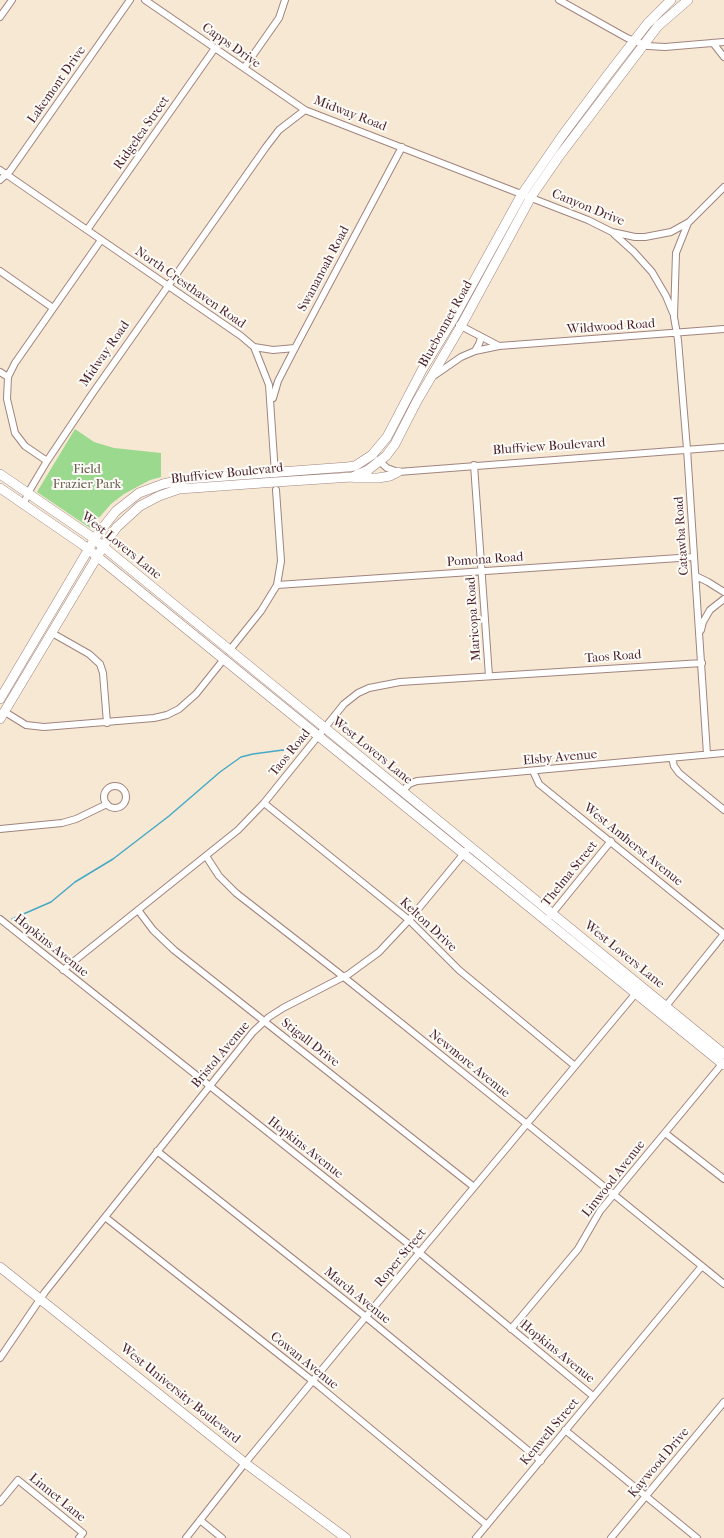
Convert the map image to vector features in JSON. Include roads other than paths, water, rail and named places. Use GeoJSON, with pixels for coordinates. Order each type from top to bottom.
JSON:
{"type":"FeatureCollection","features":[{"type":"Feature","properties":{"kind":"main road"},"geometry":{"type":"LineString","coordinates":[[526,196],[562,136],[634,41],[652,19],[671,0]]}},
{"type":"Feature","properties":{"kind":"main road"},"geometry":{"type":"LineString","coordinates":[[526,196],[560,155],[644,44],[667,17],[688,0]]}},
{"type":"Feature","properties":{"kind":"main road","name":"Bluebonnet Road"},"geometry":{"type":"LineString","coordinates":[[372,455],[387,437],[422,370],[452,321],[505,223],[526,196]]}},
{"type":"Feature","properties":{"kind":"main road","name":"Bluebonnet Road"},"geometry":{"type":"LineString","coordinates":[[380,462],[395,444],[429,380],[461,326],[526,196]]}},
{"type":"Feature","properties":{"kind":"main road","name":"Bluffview Boulevard"},"geometry":{"type":"LineString","coordinates":[[0,699],[88,549],[106,522],[116,511],[139,493],[151,487],[186,479],[276,482],[355,466],[372,455]]}},
{"type":"Feature","properties":{"kind":"main road","name":"Bluffview Boulevard"},"geometry":{"type":"LineString","coordinates":[[2,714],[52,633],[102,547],[117,527],[129,515],[158,496],[179,489],[352,477],[368,470],[380,462]]}},
{"type":"Feature","properties":{"kind":"main road"},"geometry":{"type":"LineString","coordinates":[[352,477],[378,478],[390,476],[398,472]]}},
{"type":"Feature","properties":{"kind":"main road","name":"West Lovers Lane"},"geometry":{"type":"LineString","coordinates":[[0,474],[72,522],[227,655],[321,732],[639,990],[724,1054]]}},
{"type":"Feature","properties":{"kind":"main road","name":"West Lovers Lane"},"geometry":{"type":"LineString","coordinates":[[0,488],[60,528],[227,655]]}},
{"type":"Feature","properties":{"kind":"main road"},"geometry":{"type":"LineString","coordinates":[[43,627],[52,633]]}},
{"type":"Feature","properties":{"kind":"main road","name":"West Lovers Lane"},"geometry":{"type":"LineString","coordinates":[[663,1009],[723,1063]]}},
{"type":"Feature","properties":{"kind":"main road","name":"West University Boulevard"},"geometry":{"type":"LineString","coordinates":[[0,1267],[245,1463],[346,1538]]}},
{"type":"Feature","properties":{"kind":"street"},"geometry":{"type":"LineString","coordinates":[[0,17],[12,0]]}},
{"type":"Feature","properties":{"kind":"street","name":"Lakemont Drive"},"geometry":{"type":"LineString","coordinates":[[0,180],[10,171],[130,0]]}},
{"type":"Feature","properties":{"kind":"street","name":"Capps Drive"},"geometry":{"type":"LineString","coordinates":[[145,0],[305,110]]}},
{"type":"Feature","properties":{"kind":"street"},"geometry":{"type":"LineString","coordinates":[[244,68],[279,18],[285,0]]}},
{"type":"Feature","properties":{"kind":"street"},"geometry":{"type":"LineString","coordinates":[[559,0],[634,41],[644,44],[665,47],[724,42]]}},
{"type":"Feature","properties":{"kind":"street"},"geometry":{"type":"LineString","coordinates":[[713,43],[724,57]]}},
{"type":"Feature","properties":{"kind":"street","name":"Ridgelea Street"},"geometry":{"type":"LineString","coordinates":[[87,230],[215,48]]}},
{"type":"Feature","properties":{"kind":"street","name":"Midway Road"},"geometry":{"type":"LineString","coordinates":[[24,504],[28,493],[47,461],[92,394],[279,130],[305,110],[526,196]]}},
{"type":"Feature","properties":{"kind":"street","name":"Swananoah Road"},"geometry":{"type":"LineString","coordinates":[[272,404],[278,381],[402,147]]}},
{"type":"Feature","properties":{"kind":"street","name":"North Cresthaven Road"},"geometry":{"type":"LineString","coordinates":[[0,170],[241,336],[254,347],[267,378],[272,404],[280,561],[277,585],[261,611],[196,694],[178,709],[167,715],[154,718],[107,723],[35,727],[26,725],[2,714]]}},
{"type":"Feature","properties":{"kind":"street","name":"Canyon Drive"},"geometry":{"type":"LineString","coordinates":[[526,196],[588,220],[612,232],[635,237],[654,237],[671,232],[689,222],[724,186]]}},
{"type":"Feature","properties":{"kind":"street","name":"Catawba Road"},"geometry":{"type":"LineString","coordinates":[[674,317],[676,253],[689,222]]}},
{"type":"Feature","properties":{"kind":"street","name":"Catawba Road"},"geometry":{"type":"LineString","coordinates":[[612,232],[634,252],[652,272],[666,296],[674,317],[677,333],[687,449],[707,754]]}},
{"type":"Feature","properties":{"kind":"street"},"geometry":{"type":"LineString","coordinates":[[47,461],[25,446],[15,433],[7,399],[8,378],[15,363],[101,240]]}},
{"type":"Feature","properties":{"kind":"street"},"geometry":{"type":"LineString","coordinates":[[0,271],[53,308]]}},
{"type":"Feature","properties":{"kind":"street","name":"Wildwood Road"},"geometry":{"type":"LineString","coordinates":[[452,321],[481,338],[499,346]]}},
{"type":"Feature","properties":{"kind":"street","name":"Wildwood Road"},"geometry":{"type":"LineString","coordinates":[[429,380],[450,363],[475,351],[499,346],[724,329]]}},
{"type":"Feature","properties":{"kind":"street"},"geometry":{"type":"LineString","coordinates":[[475,351],[481,338]]}},
{"type":"Feature","properties":{"kind":"street"},"geometry":{"type":"LineString","coordinates":[[254,347],[273,350],[295,348]]}},
{"type":"Feature","properties":{"kind":"street"},"geometry":{"type":"LineString","coordinates":[[0,372],[8,378]]}},
{"type":"Feature","properties":{"kind":"street","name":"Bluffview Boulevard"},"geometry":{"type":"LineString","coordinates":[[398,472],[724,447]]}},
{"type":"Feature","properties":{"kind":"street"},"geometry":{"type":"LineString","coordinates":[[372,455],[392,471],[398,472]]}},
{"type":"Feature","properties":{"kind":"street","name":"Maricopa Road"},"geometry":{"type":"LineString","coordinates":[[474,465],[489,676]]}},
{"type":"Feature","properties":{"kind":"street","name":"Pomona Road"},"geometry":{"type":"LineString","coordinates":[[277,585],[694,557]]}},
{"type":"Feature","properties":{"kind":"street"},"geometry":{"type":"LineString","coordinates":[[696,576],[703,578],[724,592]]}},
{"type":"Feature","properties":{"kind":"street"},"geometry":{"type":"LineString","coordinates":[[699,637],[705,616],[724,598]]}},
{"type":"Feature","properties":{"kind":"street"},"geometry":{"type":"LineString","coordinates":[[52,633],[89,654],[100,664],[103,673],[107,723]]}},
{"type":"Feature","properties":{"kind":"street","name":"Taos Road"},"geometry":{"type":"LineString","coordinates":[[63,970],[238,830],[264,803],[351,697],[369,688],[400,682],[702,663]]}},
{"type":"Feature","properties":{"kind":"street","name":"Elsby Avenue"},"geometry":{"type":"LineString","coordinates":[[400,795],[409,784],[417,781],[724,753]]}},
{"type":"Feature","properties":{"kind":"street"},"geometry":{"type":"LineString","coordinates":[[672,758],[674,766],[679,773],[724,810]]}},
{"type":"Feature","properties":{"kind":"street","name":"West Amherst Avenue"},"geometry":{"type":"LineString","coordinates":[[533,771],[539,784],[724,934]]}},
{"type":"Feature","properties":{"kind":"street","name":"Kelton Drive"},"geometry":{"type":"LineString","coordinates":[[264,803],[409,920],[469,979],[575,1066]]}},
{"type":"Feature","properties":{"kind":"street"},"geometry":{"type":"LineString","coordinates":[[0,829],[62,823],[76,819],[107,804]]}},
{"type":"Feature","properties":{"kind":"street","name":"Thelma Street"},"geometry":{"type":"LineString","coordinates":[[549,917],[611,841]]}},
{"type":"Feature","properties":{"kind":"street","name":"Bristol Avenue"},"geometry":{"type":"LineString","coordinates":[[0,1358],[40,1299],[241,1045],[264,1021],[283,1008],[344,977],[360,967],[382,949],[409,920],[466,850]]}},
{"type":"Feature","properties":{"kind":"street","name":"Newmore Avenue"},"geometry":{"type":"LineString","coordinates":[[206,856],[219,876],[236,893],[344,977],[724,1284]]}},
{"type":"Feature","properties":{"kind":"street","name":"Stigall Drive"},"geometry":{"type":"LineString","coordinates":[[138,910],[153,930],[174,950],[474,1187]]}},
{"type":"Feature","properties":{"kind":"street","name":"Hopkins Avenue"},"geometry":{"type":"LineString","coordinates":[[0,919],[420,1253],[593,1396]]}},
{"type":"Feature","properties":{"kind":"street"},"geometry":{"type":"LineString","coordinates":[[663,1009],[724,934]]}},
{"type":"Feature","properties":{"kind":"street","name":"Roper Street"},"geometry":{"type":"LineString","coordinates":[[186,1538],[245,1463],[639,990]]}},
{"type":"Feature","properties":{"kind":"street","name":"Linwood Avenue"},"geometry":{"type":"LineString","coordinates":[[511,1329],[578,1249],[595,1218],[613,1194],[723,1063]]}},
{"type":"Feature","properties":{"kind":"street"},"geometry":{"type":"LineString","coordinates":[[665,1133],[724,1180]]}},
{"type":"Feature","properties":{"kind":"street","name":"March Avenue"},"geometry":{"type":"LineString","coordinates":[[157,1151],[366,1317],[541,1461]]}},
{"type":"Feature","properties":{"kind":"street","name":"Cowan Avenue"},"geometry":{"type":"LineString","coordinates":[[105,1217],[313,1382],[487,1525]]}},
{"type":"Feature","properties":{"kind":"street","name":"Kenwell Street"},"geometry":{"type":"LineString","coordinates":[[476,1538],[702,1266]]}},
{"type":"Feature","properties":{"kind":"street","name":"Kaywood Drive"},"geometry":{"type":"LineString","coordinates":[[611,1538],[724,1402]]}},
{"type":"Feature","properties":{"kind":"street"},"geometry":{"type":"LineString","coordinates":[[565,1430],[697,1538]]}},
{"type":"Feature","properties":{"kind":"street","name":"Linnet Lane"},"geometry":{"type":"LineString","coordinates":[[0,1502],[18,1480],[81,1535]]}},
{"type":"Feature","properties":{"kind":"street"},"geometry":{"type":"LineString","coordinates":[[200,1520],[222,1538]]}},
{"type":"Feature","properties":{"kind":"waterway"},"geometry":{"type":"LineString","coordinates":[[12,919],[51,902],[75,882],[113,859],[169,816],[220,772],[241,757],[283,750],[293,751]]}},
{"type":"Feature","properties":{"kind":"park label","name":"Field Frazier Park"},"geometry":{"type":"Point","coordinates":[87,478]}}]}
